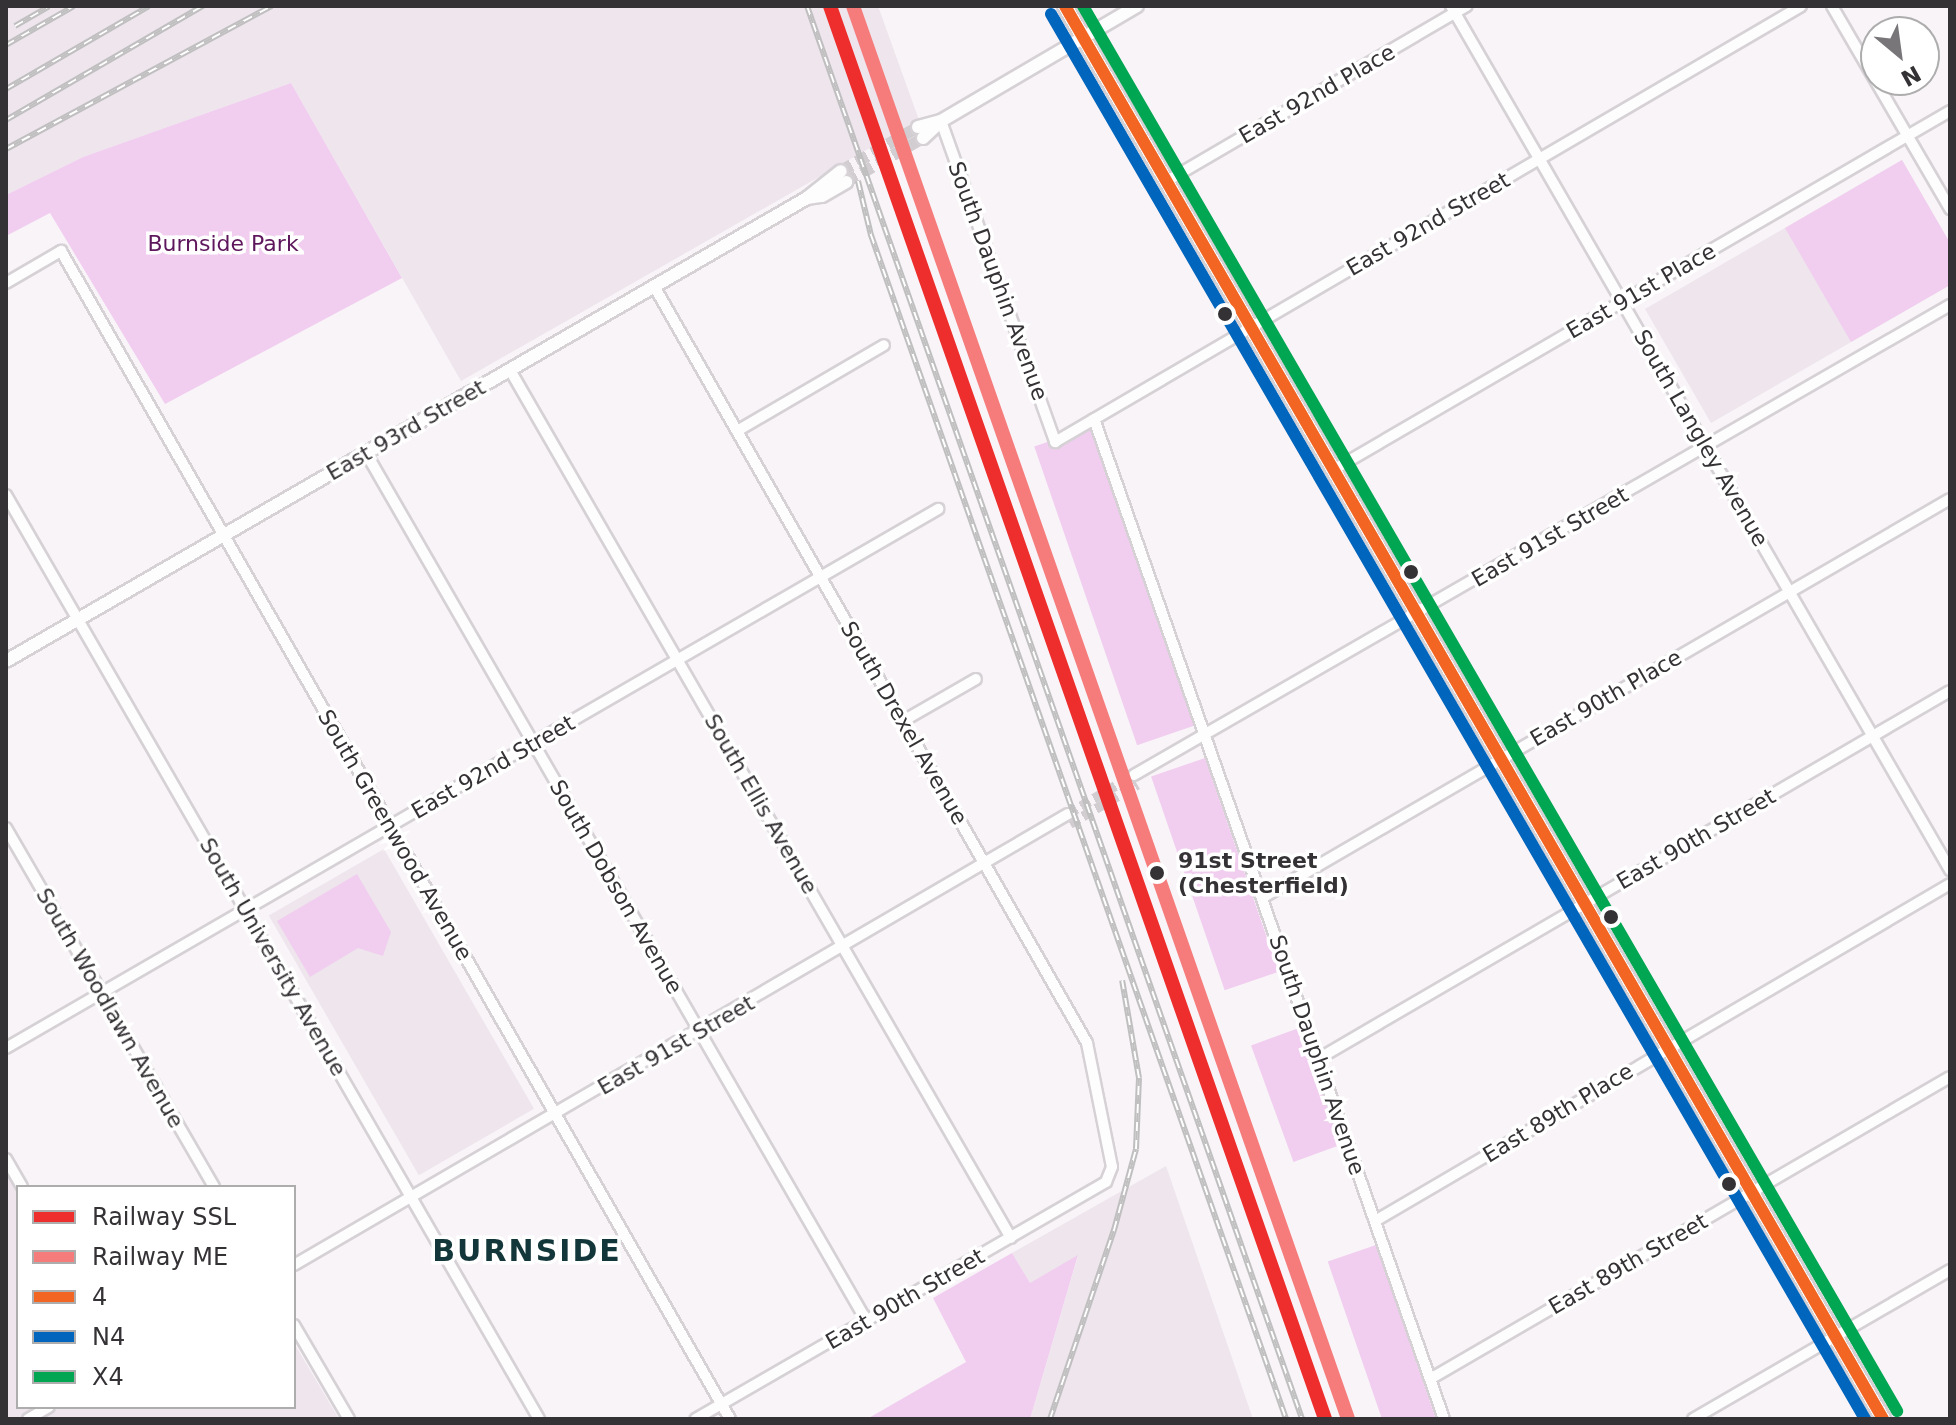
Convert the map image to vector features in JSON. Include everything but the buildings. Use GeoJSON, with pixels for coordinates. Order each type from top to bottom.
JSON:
{"type":"FeatureCollection","features":[{"type":"Feature","properties":{"kind":"main road"},"geometry":{"type":"LineString","coordinates":[[1065,6],[1883,1419]]}},
{"type":"Feature","properties":{"kind":"street"},"geometry":{"type":"LineString","coordinates":[[921,132],[1137,6]]}},
{"type":"Feature","properties":{"kind":"street","name":"East 92nd Place"},"geometry":{"type":"LineString","coordinates":[[1167,181],[1453,9],[1467,6]]}},
{"type":"Feature","properties":{"kind":"street","name":"East 92nd Street"},"geometry":{"type":"LineString","coordinates":[[1055,442],[1801,6]]}},
{"type":"Feature","properties":{"kind":"street"},"geometry":{"type":"LineString","coordinates":[[1832,6],[1950,209]]}},
{"type":"Feature","properties":{"kind":"street","name":"South Langley Avenue"},"geometry":{"type":"LineString","coordinates":[[1453,9],[1950,870]]}},
{"type":"Feature","properties":{"kind":"street","name":"East 91st Place"},"geometry":{"type":"LineString","coordinates":[[1333,470],[1950,111]]}},
{"type":"Feature","properties":{"kind":"street","name":"South Dauphin Avenue"},"geometry":{"type":"LineString","coordinates":[[941,121],[1055,442]]}},
{"type":"Feature","properties":{"kind":"street","name":"East 93rd Street"},"geometry":{"type":"LineString","coordinates":[[6,661],[807,198],[822,196],[844,176]]}},
{"type":"Feature","properties":{"kind":"street","name":"South Greenwood Avenue"},"geometry":{"type":"LineString","coordinates":[[6,283],[61,251],[730,1419]]}},
{"type":"Feature","properties":{"kind":"street","name":"South Drexel Avenue"},"geometry":{"type":"LineString","coordinates":[[654,286],[1087,1043],[1111,1175]]}},
{"type":"Feature","properties":{"kind":"street","name":"East 91st Street"},"geometry":{"type":"LineString","coordinates":[[1136,780],[1950,305]]}},
{"type":"Feature","properties":{"kind":"street"},"geometry":{"type":"LineString","coordinates":[[737,431],[884,345]]}},
{"type":"Feature","properties":{"kind":"street","name":"South Ellis Avenue"},"geometry":{"type":"LineString","coordinates":[[510,370],[1011,1238]]}},
{"type":"Feature","properties":{"kind":"street","name":"South Dauphin Avenue"},"geometry":{"type":"LineString","coordinates":[[1094,419],[1444,1419]]}},
{"type":"Feature","properties":{"kind":"street","name":"South Dobson Avenue"},"geometry":{"type":"LineString","coordinates":[[366,453],[866,1320]]}},
{"type":"Feature","properties":{"kind":"street","name":"South University Avenue"},"geometry":{"type":"LineString","coordinates":[[6,495],[539,1419]]}},
{"type":"Feature","properties":{"kind":"street","name":"East 90th Place"},"geometry":{"type":"LineString","coordinates":[[1262,898],[1950,499]]}},
{"type":"Feature","properties":{"kind":"street","name":"East 92nd Street"},"geometry":{"type":"LineString","coordinates":[[6,1048],[938,509]]}},
{"type":"Feature","properties":{"kind":"street"},"geometry":{"type":"LineString","coordinates":[[903,721],[976,679]]}},
{"type":"Feature","properties":{"kind":"street","name":"East 90th Street"},"geometry":{"type":"LineString","coordinates":[[1318,1059],[1950,691]]}},
{"type":"Feature","properties":{"kind":"street","name":"East 91st Street"},"geometry":{"type":"LineString","coordinates":[[296,1264],[1069,819]]}},
{"type":"Feature","properties":{"kind":"street","name":"South Woodlawn Avenue"},"geometry":{"type":"LineString","coordinates":[[6,828],[213,1185]]}},
{"type":"Feature","properties":{"kind":"street","name":"East 89th Place"},"geometry":{"type":"LineString","coordinates":[[1375,1221],[1950,884]]}},
{"type":"Feature","properties":{"kind":"street","name":"East 89th Street"},"geometry":{"type":"LineString","coordinates":[[1430,1379],[1950,1077]]}},
{"type":"Feature","properties":{"kind":"street"},"geometry":{"type":"LineString","coordinates":[[6,1159],[21,1185]]}},
{"type":"Feature","properties":{"kind":"street","name":"East 90th Street"},"geometry":{"type":"LineString","coordinates":[[696,1419],[1011,1238],[1111,1175]]}},
{"type":"Feature","properties":{"kind":"street"},"geometry":{"type":"LineString","coordinates":[[1693,1419],[1950,1270]]}},
{"type":"Feature","properties":{"kind":"street"},"geometry":{"type":"LineString","coordinates":[[296,1328],[349,1419]]}},
{"type":"Feature","properties":{"kind":"street"},"geometry":{"type":"LineString","coordinates":[[28,1419],[46,1409]]}},
{"type":"Feature","properties":{"kind":"shaded area"},"geometry":{"type":"Polygon","coordinates":[[[6,6],[878,6],[919,120],[461,381],[291,83],[83,157],[6,195],[6,6]]]}},
{"type":"Feature","properties":{"kind":"shaded area"},"geometry":{"type":"Polygon","coordinates":[[[1902,160],[1950,243],[1950,285],[1711,423],[1645,309],[1902,160]]]}},
{"type":"Feature","properties":{"kind":"shaded area"},"geometry":{"type":"Polygon","coordinates":[[[384,849],[534,1109],[419,1175],[269,916],[384,849]]]}},
{"type":"Feature","properties":{"kind":"shaded area"},"geometry":{"type":"Polygon","coordinates":[[[1166,1166],[1253,1419],[1030,1419],[1078,1256],[1030,1284],[1012,1253],[1166,1166]]]}},
{"type":"Feature","properties":{"kind":"shaded area"},"geometry":{"type":"Polygon","coordinates":[[[6,1170],[16,1188],[16,1409],[296,1409],[296,1346],[339,1419],[6,1419],[6,1170]]]}},
{"type":"Feature","properties":{"kind":"green space","name":"Burnside Park"},"geometry":{"type":"Polygon","coordinates":[[[291,83],[402,278],[165,404],[50,213],[6,236],[6,195],[83,157],[291,83]]]}},
{"type":"Feature","properties":{"kind":"green space"},"geometry":{"type":"Polygon","coordinates":[[[1902,160],[1950,243],[1950,285],[1851,342],[1785,228],[1902,160]]]}},
{"type":"Feature","properties":{"kind":"green space"},"geometry":{"type":"Polygon","coordinates":[[[1091,427],[1194,726],[1137,745],[1034,447],[1091,427]]]}},
{"type":"Feature","properties":{"kind":"green space"},"geometry":{"type":"Polygon","coordinates":[[[1205,758],[1279,972],[1225,990],[1151,777],[1205,758]]]}},
{"type":"Feature","properties":{"kind":"green space"},"geometry":{"type":"Polygon","coordinates":[[[357,874],[391,932],[383,956],[358,948],[310,977],[277,921],[357,874]]]}},
{"type":"Feature","properties":{"kind":"green space"},"geometry":{"type":"Polygon","coordinates":[[[1299,1028],[1341,1145],[1293,1162],[1251,1045],[1299,1028]]]}},
{"type":"Feature","properties":{"kind":"green space"},"geometry":{"type":"Polygon","coordinates":[[[1376,1245],[1436,1419],[1382,1419],[1328,1262],[1376,1245]]]}},
{"type":"Feature","properties":{"kind":"green space"},"geometry":{"type":"Polygon","coordinates":[[[1012,1253],[1030,1283],[1078,1255],[1030,1419],[867,1419],[966,1362],[933,1298],[1012,1253]]]}},
{"type":"Feature","properties":{"kind":"tunnel"},"geometry":{"type":"LineString","coordinates":[[841,171],[918,127]]}},
{"type":"Feature","properties":{"kind":"tunnel"},"geometry":{"type":"LineString","coordinates":[[846,182],[923,138]]}},
{"type":"Feature","properties":{"kind":"tunnel"},"geometry":{"type":"LineString","coordinates":[[1068,814],[1134,775]]}},
{"type":"Feature","properties":{"kind":"tunnel"},"geometry":{"type":"LineString","coordinates":[[1070,824],[1137,785]]}},
{"type":"Feature","properties":{"kind":"railway"},"geometry":{"type":"LineString","coordinates":[[15,26],[49,6]]}},
{"type":"Feature","properties":{"kind":"railway"},"geometry":{"type":"LineString","coordinates":[[6,45],[74,6]]}},
{"type":"Feature","properties":{"kind":"railway"},"geometry":{"type":"LineString","coordinates":[[6,89],[149,6]]}},
{"type":"Feature","properties":{"kind":"railway"},"geometry":{"type":"LineString","coordinates":[[6,120],[203,6]]}},
{"type":"Feature","properties":{"kind":"railway"},"geometry":{"type":"LineString","coordinates":[[6,149],[272,6]]}},
{"type":"Feature","properties":{"kind":"railway"},"geometry":{"type":"LineString","coordinates":[[807,6],[1302,1419]]}},
{"type":"Feature","properties":{"kind":"railway"},"geometry":{"type":"LineString","coordinates":[[858,181],[871,235],[1286,1419]]}},
{"type":"Feature","properties":{"kind":"railway"},"geometry":{"type":"LineString","coordinates":[[1050,1419],[1114,1230],[1136,1149],[1139,1078],[1122,980]]}},
{"type":"Feature","properties":{"kind":"rail line","name":"SSL"},"geometry":{"type":"LineString","coordinates":[[830,6],[1325,1419]]}},
{"type":"Feature","properties":{"kind":"rail line","name":"ME"},"geometry":{"type":"LineString","coordinates":[[853,6],[1348,1419]]}},
{"type":"Feature","properties":{"kind":"transit line","name":"4"},"geometry":{"type":"LineString","coordinates":[[1065,6],[1883,1419]]}},
{"type":"Feature","properties":{"kind":"transit line","name":"X4"},"geometry":{"type":"LineString","coordinates":[[1083,6],[1897,1411]]}},
{"type":"Feature","properties":{"kind":"transit line","name":"N4"},"geometry":{"type":"LineString","coordinates":[[1051,14],[1865,1419]]}},
{"type":"Feature","properties":{"kind":"place","name":"91st Street (Chesterfield)"},"geometry":{"type":"Point","coordinates":[1157,873]}},
{"type":"Feature","properties":{"kind":"district","name":"BURNSIDE"},"geometry":{"type":"Point","coordinates":[527,1251]}}]}
